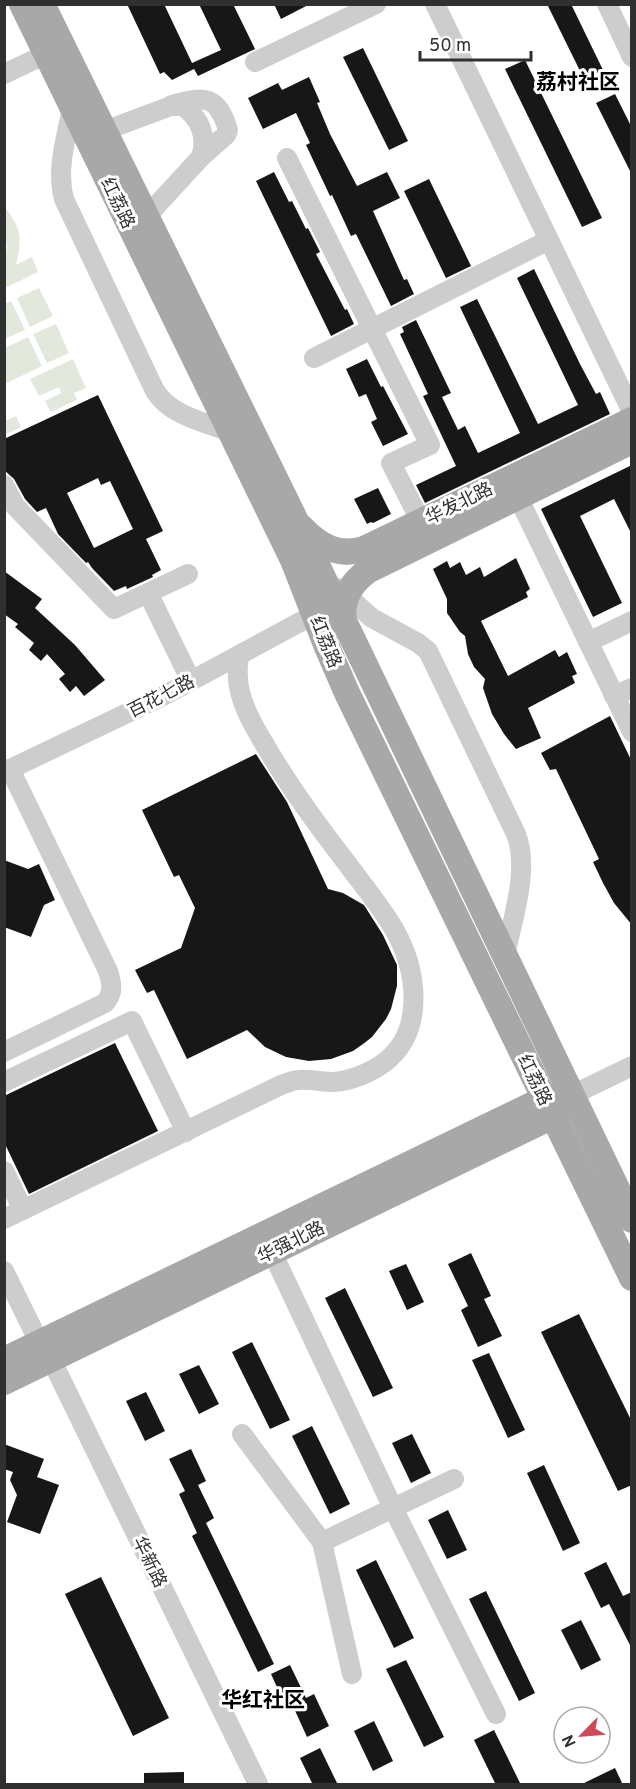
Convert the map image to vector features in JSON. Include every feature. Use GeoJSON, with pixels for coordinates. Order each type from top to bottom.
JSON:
{"type":"FeatureCollection","features":[{"type":"Feature","properties":{"kind":"main road","name":"红荔路"},"geometry":{"type":"LineString","coordinates":[[22,4],[54,50],[104,131],[293,515],[632,1220]]}},
{"type":"Feature","properties":{"kind":"main road","name":"红荔路"},"geometry":{"type":"LineString","coordinates":[[42,4],[72,109],[293,560],[347,693],[632,1278]]}},
{"type":"Feature","properties":{"kind":"main road","name":"华发北路"},"geometry":{"type":"LineString","coordinates":[[293,515],[301,526],[325,547],[344,553],[364,549],[632,420]]}},
{"type":"Feature","properties":{"kind":"main road","name":"华发北路"},"geometry":{"type":"LineString","coordinates":[[346,595],[359,577],[374,567],[632,441]]}},
{"type":"Feature","properties":{"kind":"main road"},"geometry":{"type":"LineString","coordinates":[[345,626],[343,611],[346,595]]}},
{"type":"Feature","properties":{"kind":"main road","name":"华强北路"},"geometry":{"type":"LineString","coordinates":[[4,1360],[45,1351],[272,1251],[572,1095]]}},
{"type":"Feature","properties":{"kind":"main road","name":"华强北路"},"geometry":{"type":"LineString","coordinates":[[4,1382],[45,1351],[549,1107]]}},
{"type":"Feature","properties":{"kind":"street"},"geometry":{"type":"LineString","coordinates":[[255,62],[376,4]]}},
{"type":"Feature","properties":{"kind":"street"},"geometry":{"type":"LineString","coordinates":[[435,4],[632,412]]}},
{"type":"Feature","properties":{"kind":"street"},"geometry":{"type":"LineString","coordinates":[[607,4],[632,57]]}},
{"type":"Feature","properties":{"kind":"street"},"geometry":{"type":"LineString","coordinates":[[4,74],[54,50]]}},
{"type":"Feature","properties":{"kind":"street"},"geometry":{"type":"LineString","coordinates":[[104,131],[195,98],[206,98],[216,104],[228,129],[226,135],[201,157],[146,218]]}},
{"type":"Feature","properties":{"kind":"street"},"geometry":{"type":"LineString","coordinates":[[72,109],[60,171],[60,184],[64,198],[154,391],[175,411],[231,432]]}},
{"type":"Feature","properties":{"kind":"street"},"geometry":{"type":"LineString","coordinates":[[287,158],[430,445],[392,463],[421,522]]}},
{"type":"Feature","properties":{"kind":"street"},"geometry":{"type":"LineString","coordinates":[[314,358],[549,240]]}},
{"type":"Feature","properties":{"kind":"street"},"geometry":{"type":"LineString","coordinates":[[4,485],[15,506],[114,609],[188,574]]}},
{"type":"Feature","properties":{"kind":"street"},"geometry":{"type":"LineString","coordinates":[[518,496],[588,642],[623,692],[632,732]]}},
{"type":"Feature","properties":{"kind":"street"},"geometry":{"type":"LineString","coordinates":[[316,565],[372,618],[418,643],[428,651],[516,834],[521,851],[521,871],[505,956]]}},
{"type":"Feature","properties":{"kind":"street"},"geometry":{"type":"LineString","coordinates":[[148,593],[191,681]]}},
{"type":"Feature","properties":{"kind":"street","name":"百花七路"},"geometry":{"type":"LineString","coordinates":[[8,771],[191,681],[315,614]]}},
{"type":"Feature","properties":{"kind":"street"},"geometry":{"type":"LineString","coordinates":[[588,642],[632,621]]}},
{"type":"Feature","properties":{"kind":"street"},"geometry":{"type":"LineString","coordinates":[[4,1219],[281,1085],[297,1080],[337,1082],[363,1074],[385,1062],[401,1046],[412,1025],[414,994],[407,959],[394,930],[375,900],[279,769],[260,738],[243,704],[238,681],[239,656]]}},
{"type":"Feature","properties":{"kind":"street"},"geometry":{"type":"LineString","coordinates":[[4,1052],[105,1003],[111,996],[112,985],[108,971],[8,771]]}},
{"type":"Feature","properties":{"kind":"street"},"geometry":{"type":"LineString","coordinates":[[4,1082],[132,1021],[186,1132]]}},
{"type":"Feature","properties":{"kind":"street","name":"华强北路"},"geometry":{"type":"LineString","coordinates":[[572,1095],[632,1066]]}},
{"type":"Feature","properties":{"kind":"street"},"geometry":{"type":"LineString","coordinates":[[4,1171],[23,1210]]}},
{"type":"Feature","properties":{"kind":"street"},"geometry":{"type":"LineString","coordinates":[[272,1251],[393,1508],[496,1714]]}},
{"type":"Feature","properties":{"kind":"street","name":"华新路"},"geometry":{"type":"LineString","coordinates":[[4,1271],[258,1785]]}},
{"type":"Feature","properties":{"kind":"street"},"geometry":{"type":"LineString","coordinates":[[242,1434],[322,1542],[352,1674]]}},
{"type":"Feature","properties":{"kind":"street"},"geometry":{"type":"LineString","coordinates":[[322,1542],[454,1479]]}},
{"type":"Feature","properties":{"kind":"shaded area"},"geometry":{"type":"Polygon","coordinates":[[[5,207],[18,228],[20,240],[16,265],[32,257],[38,272],[5,288],[7,247],[5,207]]]}},
{"type":"Feature","properties":{"kind":"shaded area"},"geometry":{"type":"Polygon","coordinates":[[[39,288],[53,316],[30,327],[17,298],[39,288]]]}},
{"type":"Feature","properties":{"kind":"shaded area"},"geometry":{"type":"Polygon","coordinates":[[[11,301],[25,330],[5,339],[5,304],[11,301]]]}},
{"type":"Feature","properties":{"kind":"shaded area"},"geometry":{"type":"Polygon","coordinates":[[[56,324],[69,353],[47,363],[33,334],[56,324]]]}},
{"type":"Feature","properties":{"kind":"shaded area"},"geometry":{"type":"Polygon","coordinates":[[[28,337],[42,366],[5,384],[5,348],[28,337]]]}},
{"type":"Feature","properties":{"kind":"shaded area"},"geometry":{"type":"Polygon","coordinates":[[[73,359],[86,388],[74,393],[77,400],[51,412],[45,401],[61,393],[59,387],[39,396],[30,379],[73,359]]]}},
{"type":"Feature","properties":{"kind":"shaded area"},"geometry":{"type":"Polygon","coordinates":[[[16,416],[21,427],[5,435],[5,421],[16,416]]]}},
{"type":"Feature","properties":{"kind":"building"},"geometry":{"type":"Polygon","coordinates":[[[127,4],[164,4],[192,63],[221,50],[199,4],[233,4],[255,49],[198,76],[194,69],[172,80],[164,72],[160,74],[127,4]]]}},
{"type":"Feature","properties":{"kind":"building"},"geometry":{"type":"Polygon","coordinates":[[[274,4],[310,4],[281,19],[274,4]]]}},
{"type":"Feature","properties":{"kind":"building"},"geometry":{"type":"Polygon","coordinates":[[[547,4],[571,4],[603,70],[584,79],[547,4]]]}},
{"type":"Feature","properties":{"kind":"building"},"geometry":{"type":"Polygon","coordinates":[[[363,48],[408,141],[389,150],[343,57],[363,48]]]}},
{"type":"Feature","properties":{"kind":"building"},"geometry":{"type":"Polygon","coordinates":[[[525,60],[602,218],[582,227],[505,69],[525,60]]]}},
{"type":"Feature","properties":{"kind":"building"},"geometry":{"type":"Polygon","coordinates":[[[309,77],[330,134],[357,186],[387,172],[400,198],[373,211],[404,280],[407,279],[414,294],[391,306],[356,234],[351,236],[332,195],[330,196],[306,145],[310,143],[296,113],[263,129],[248,98],[278,83],[282,90],[309,77]]]}},
{"type":"Feature","properties":{"kind":"building"},"geometry":{"type":"Polygon","coordinates":[[[615,94],[632,128],[632,175],[596,103],[615,94]]]}},
{"type":"Feature","properties":{"kind":"building"},"geometry":{"type":"Polygon","coordinates":[[[274,172],[289,202],[292,201],[306,229],[308,228],[320,252],[316,254],[354,324],[331,336],[256,181],[274,172]]]}},
{"type":"Feature","properties":{"kind":"building"},"geometry":{"type":"Polygon","coordinates":[[[429,179],[471,266],[446,278],[404,191],[429,179]]]}},
{"type":"Feature","properties":{"kind":"building"},"geometry":{"type":"Polygon","coordinates":[[[534,269],[580,364],[596,394],[600,392],[610,414],[425,503],[416,485],[456,466],[423,396],[428,394],[400,334],[404,332],[402,327],[416,320],[451,393],[442,397],[458,430],[465,426],[478,453],[520,433],[460,307],[477,299],[538,424],[578,405],[517,278],[534,269]]]}},
{"type":"Feature","properties":{"kind":"building"},"geometry":{"type":"Polygon","coordinates":[[[367,359],[408,434],[383,446],[371,422],[377,419],[366,394],[359,397],[346,369],[367,359]]]}},
{"type":"Feature","properties":{"kind":"building"},"geometry":{"type":"Polygon","coordinates":[[[98,395],[163,531],[146,539],[161,570],[152,575],[153,577],[127,589],[126,586],[114,591],[58,534],[46,508],[37,512],[25,499],[14,479],[4,470],[4,439],[98,395]],[[98,478],[67,493],[94,548],[133,529],[110,481],[101,485],[98,478]]]}},
{"type":"Feature","properties":{"kind":"building"},"geometry":{"type":"Polygon","coordinates":[[[632,465],[632,535],[614,499],[580,516],[622,603],[593,617],[541,509],[632,465]]]}},
{"type":"Feature","properties":{"kind":"building"},"geometry":{"type":"Polygon","coordinates":[[[378,488],[391,514],[367,524],[354,499],[378,488]]]}},
{"type":"Feature","properties":{"kind":"building"},"geometry":{"type":"Polygon","coordinates":[[[516,558],[530,589],[526,592],[528,597],[481,621],[508,676],[555,650],[559,657],[567,652],[577,674],[572,676],[575,683],[528,708],[541,738],[516,749],[492,714],[483,688],[485,679],[474,667],[468,654],[465,636],[447,613],[447,599],[433,569],[447,561],[450,568],[460,562],[466,575],[480,567],[484,577],[516,558]]]}},
{"type":"Feature","properties":{"kind":"building"},"geometry":{"type":"Polygon","coordinates":[[[4,571],[42,599],[35,608],[75,645],[105,680],[84,696],[76,686],[70,692],[59,679],[65,674],[47,654],[41,661],[29,650],[34,643],[15,627],[18,624],[4,614],[4,571]]]}},
{"type":"Feature","properties":{"kind":"building"},"geometry":{"type":"Polygon","coordinates":[[[610,716],[632,762],[632,925],[614,903],[603,883],[593,862],[599,859],[556,769],[550,770],[541,753],[610,716]]]}},
{"type":"Feature","properties":{"kind":"building"},"geometry":{"type":"Polygon","coordinates":[[[256,754],[287,802],[328,889],[343,893],[364,905],[383,935],[397,965],[397,986],[386,1019],[372,1037],[363,1044],[353,1051],[331,1059],[309,1061],[286,1057],[265,1047],[247,1030],[187,1059],[154,990],[147,993],[135,970],[181,948],[195,908],[179,875],[174,877],[142,810],[256,754]]]}},
{"type":"Feature","properties":{"kind":"building"},"geometry":{"type":"Polygon","coordinates":[[[4,860],[28,869],[39,864],[55,900],[44,905],[31,937],[4,927],[4,860]]]}},
{"type":"Feature","properties":{"kind":"building"},"geometry":{"type":"Polygon","coordinates":[[[115,1043],[158,1131],[29,1194],[4,1142],[4,1096],[115,1043]]]}},
{"type":"Feature","properties":{"kind":"building"},"geometry":{"type":"Polygon","coordinates":[[[471,1253],[491,1296],[484,1299],[502,1336],[478,1347],[461,1310],[468,1306],[448,1264],[471,1253]]]}},
{"type":"Feature","properties":{"kind":"building"},"geometry":{"type":"Polygon","coordinates":[[[406,1264],[424,1302],[407,1310],[389,1271],[406,1264]]]}},
{"type":"Feature","properties":{"kind":"building"},"geometry":{"type":"Polygon","coordinates":[[[345,1288],[393,1388],[373,1397],[325,1298],[345,1288]]]}},
{"type":"Feature","properties":{"kind":"building"},"geometry":{"type":"Polygon","coordinates":[[[579,1314],[632,1422],[632,1485],[618,1491],[541,1332],[579,1314]]]}},
{"type":"Feature","properties":{"kind":"building"},"geometry":{"type":"Polygon","coordinates":[[[252,1342],[290,1420],[270,1429],[232,1352],[252,1342]]]}},
{"type":"Feature","properties":{"kind":"building"},"geometry":{"type":"Polygon","coordinates":[[[489,1353],[525,1430],[508,1438],[472,1360],[489,1353]]]}},
{"type":"Feature","properties":{"kind":"building"},"geometry":{"type":"Polygon","coordinates":[[[199,1365],[219,1404],[199,1414],[179,1374],[199,1365]]]}},
{"type":"Feature","properties":{"kind":"building"},"geometry":{"type":"Polygon","coordinates":[[[146,1392],[165,1431],[145,1441],[126,1401],[146,1392]]]}},
{"type":"Feature","properties":{"kind":"building"},"geometry":{"type":"Polygon","coordinates":[[[312,1426],[350,1504],[330,1514],[292,1436],[312,1426]]]}},
{"type":"Feature","properties":{"kind":"building"},"geometry":{"type":"Polygon","coordinates":[[[412,1434],[431,1473],[411,1483],[392,1443],[412,1434]]]}},
{"type":"Feature","properties":{"kind":"building"},"geometry":{"type":"Polygon","coordinates":[[[4,1444],[44,1459],[37,1477],[59,1485],[40,1534],[7,1522],[17,1495],[10,1480],[13,1472],[4,1469],[4,1444]]]}},
{"type":"Feature","properties":{"kind":"building"},"geometry":{"type":"Polygon","coordinates":[[[191,1449],[206,1481],[198,1485],[214,1518],[206,1523],[274,1664],[258,1672],[192,1536],[197,1533],[179,1494],[185,1491],[169,1459],[191,1449]]]}},
{"type":"Feature","properties":{"kind":"building"},"geometry":{"type":"Polygon","coordinates":[[[544,1465],[580,1543],[563,1551],[527,1473],[544,1465]]]}},
{"type":"Feature","properties":{"kind":"building"},"geometry":{"type":"Polygon","coordinates":[[[448,1510],[467,1550],[447,1559],[428,1520],[448,1510]]]}},
{"type":"Feature","properties":{"kind":"building"},"geometry":{"type":"Polygon","coordinates":[[[376,1560],[414,1638],[394,1648],[356,1570],[376,1560]]]}},
{"type":"Feature","properties":{"kind":"building"},"geometry":{"type":"Polygon","coordinates":[[[606,1562],[623,1596],[632,1592],[632,1649],[609,1604],[601,1608],[584,1573],[606,1562]]]}},
{"type":"Feature","properties":{"kind":"building"},"geometry":{"type":"Polygon","coordinates":[[[101,1577],[169,1718],[133,1736],[65,1594],[101,1577]]]}},
{"type":"Feature","properties":{"kind":"building"},"geometry":{"type":"Polygon","coordinates":[[[486,1591],[535,1693],[519,1701],[469,1599],[486,1591]]]}},
{"type":"Feature","properties":{"kind":"building"},"geometry":{"type":"Polygon","coordinates":[[[581,1620],[601,1660],[581,1670],[561,1630],[581,1620]]]}},
{"type":"Feature","properties":{"kind":"building"},"geometry":{"type":"Polygon","coordinates":[[[406,1660],[444,1737],[424,1747],[386,1669],[406,1660]]]}},
{"type":"Feature","properties":{"kind":"building"},"geometry":{"type":"Polygon","coordinates":[[[290,1665],[306,1698],[314,1694],[329,1726],[307,1737],[292,1704],[286,1707],[271,1674],[290,1665]]]}},
{"type":"Feature","properties":{"kind":"building"},"geometry":{"type":"Polygon","coordinates":[[[374,1721],[393,1761],[373,1771],[354,1731],[374,1721]]]}},
{"type":"Feature","properties":{"kind":"building"},"geometry":{"type":"Polygon","coordinates":[[[494,1730],[521,1785],[496,1785],[474,1740],[494,1730]]]}},
{"type":"Feature","properties":{"kind":"building"},"geometry":{"type":"Polygon","coordinates":[[[320,1748],[338,1785],[313,1785],[300,1758],[320,1748]]]}},
{"type":"Feature","properties":{"kind":"building"},"geometry":{"type":"Polygon","coordinates":[[[615,1768],[623,1785],[580,1785],[615,1768]]]}},
{"type":"Feature","properties":{"kind":"building"},"geometry":{"type":"Polygon","coordinates":[[[184,1772],[184,1785],[144,1785],[144,1773],[184,1772]]]}},
{"type":"Feature","properties":{"kind":"district","name":"荔村社区"},"geometry":{"type":"Point","coordinates":[578,82]}},
{"type":"Feature","properties":{"kind":"district","name":"华红社区"},"geometry":{"type":"Point","coordinates":[263,1700]}}]}
